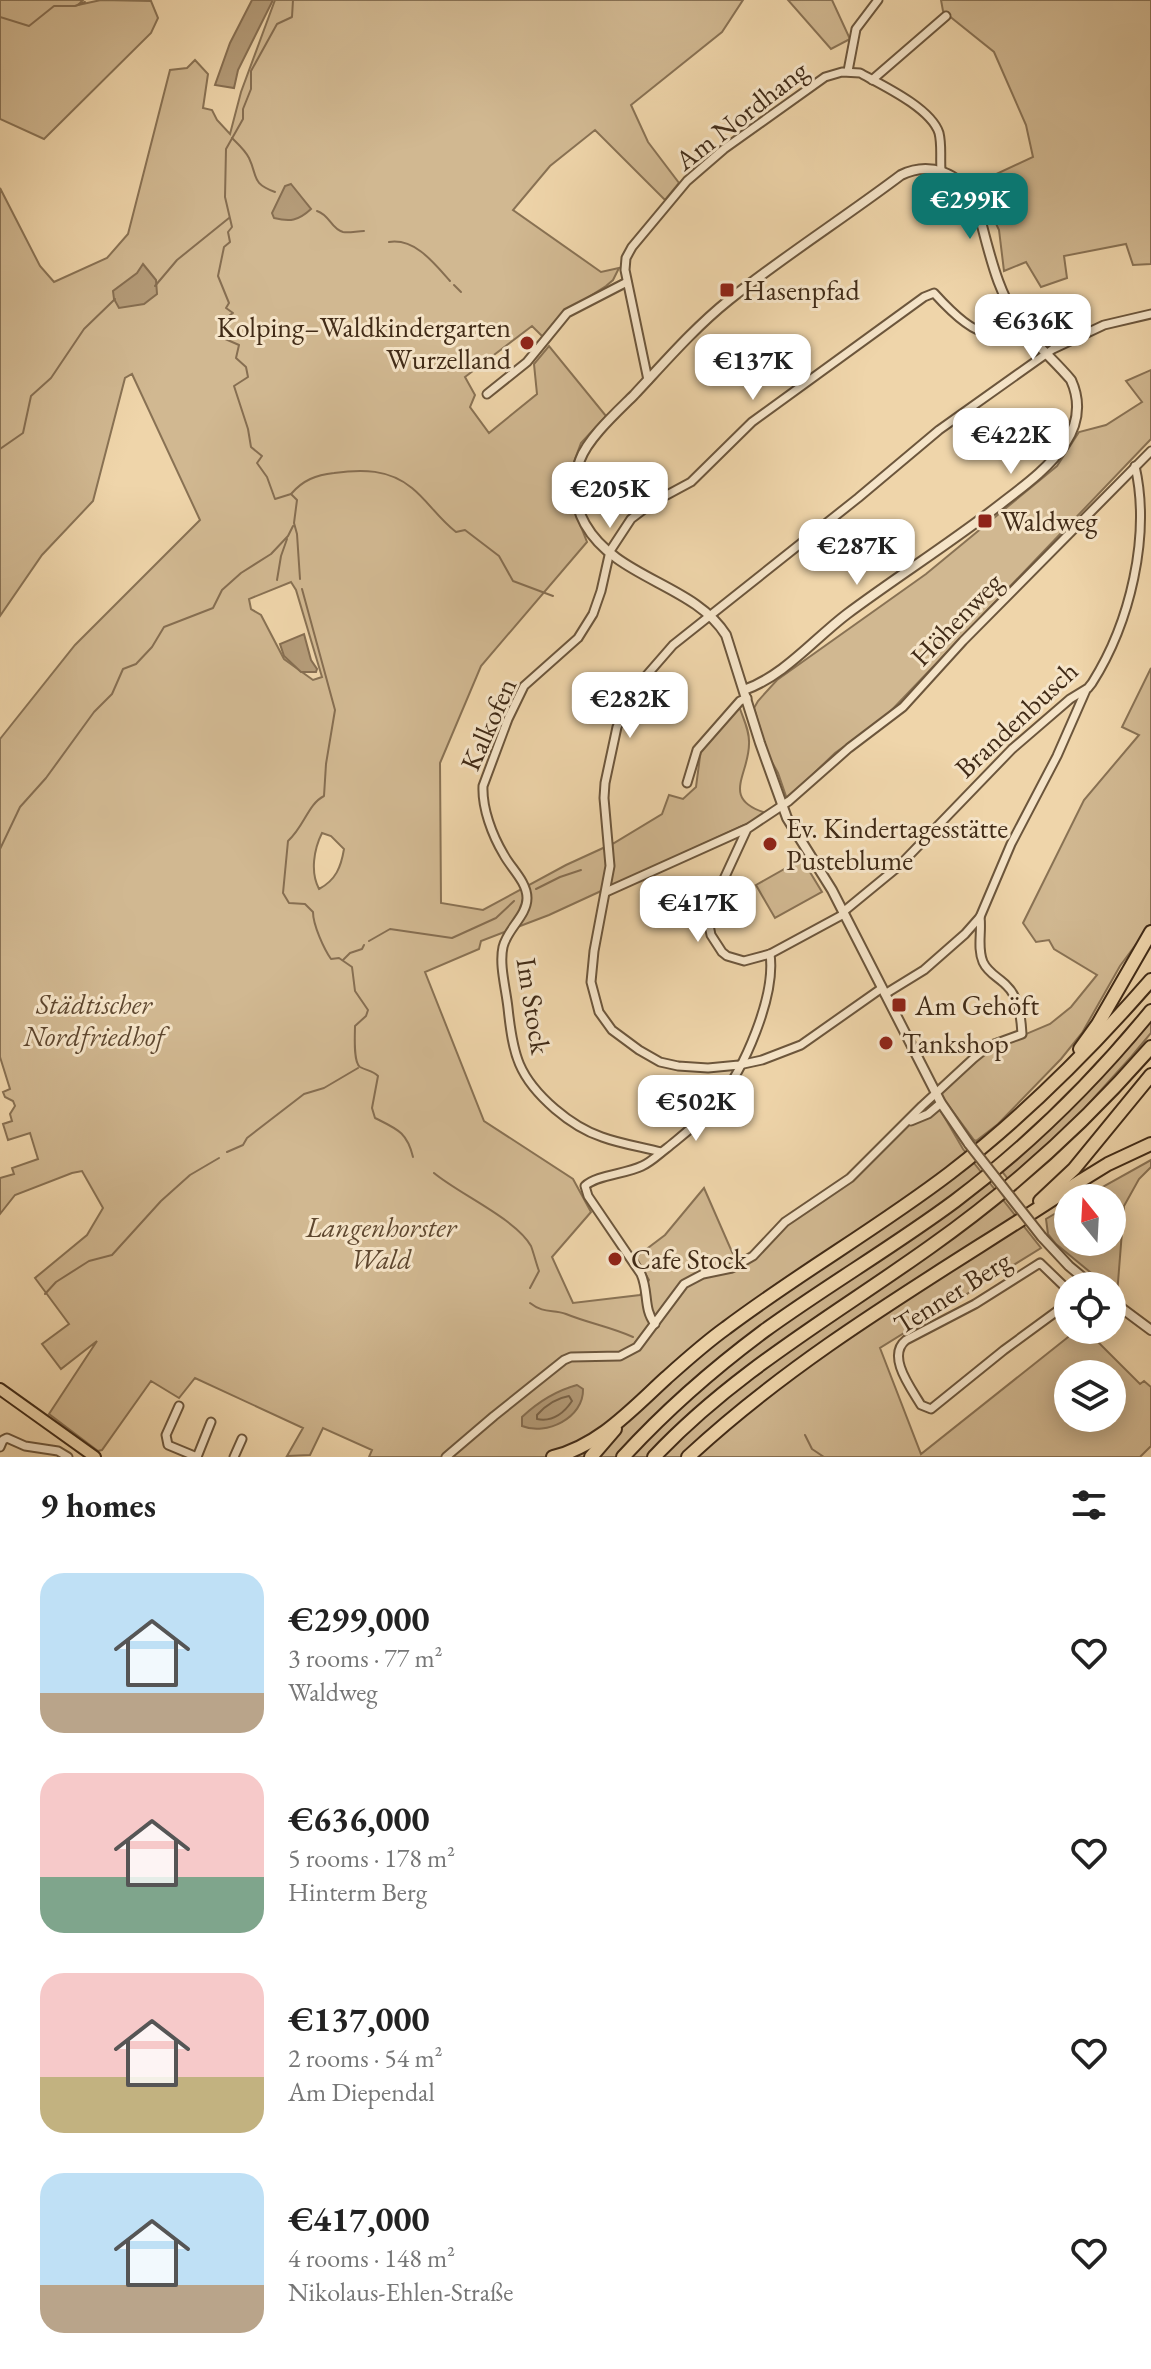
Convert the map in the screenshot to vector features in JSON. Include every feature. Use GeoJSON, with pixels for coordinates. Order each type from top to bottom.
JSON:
{"type":"FeatureCollection","features":[{"type":"Feature","properties":{"kind":"highway"},"geometry":{"type":"LineString","coordinates":[[1059,1077],[1098,1024],[1151,932]]}},
{"type":"Feature","properties":{"kind":"highway"},"geometry":{"type":"LineString","coordinates":[[591,1457],[621,1420],[724,1329],[952,1172],[1000,1132],[1074,1066],[1151,980]]}},
{"type":"Feature","properties":{"kind":"highway"},"geometry":{"type":"LineString","coordinates":[[623,1457],[669,1410],[729,1358],[801,1305],[917,1228],[1020,1149],[1082,1089],[1151,1011]]}},
{"type":"Feature","properties":{"kind":"highway"},"geometry":{"type":"LineString","coordinates":[[654,1457],[743,1375],[929,1248],[1000,1195],[1068,1136],[1151,1047]]}},
{"type":"Feature","properties":{"kind":"highway"},"geometry":{"type":"LineString","coordinates":[[1003,1231],[1074,1169],[1151,1075]]}},
{"type":"Feature","properties":{"kind":"highway"},"geometry":{"type":"LineString","coordinates":[[688,1457],[733,1416],[799,1365],[1108,1164],[1151,1144]]}},
{"type":"Feature","properties":{"kind":"highway"},"geometry":{"type":"LineString","coordinates":[[699,1457],[752,1402]]}},
{"type":"Feature","properties":{"kind":"highway"},"geometry":{"type":"LineString","coordinates":[[553,1457],[578,1448],[621,1420]]}},
{"type":"Feature","properties":{"kind":"main road"},"geometry":{"type":"LineString","coordinates":[[0,1389],[95,1457]]}},
{"type":"Feature","properties":{"kind":"street","name":"Am Nordhang"},"geometry":{"type":"LineString","coordinates":[[848,71],[856,29],[878,0]]}},
{"type":"Feature","properties":{"kind":"street"},"geometry":{"type":"LineString","coordinates":[[872,80],[946,16]]}},
{"type":"Feature","properties":{"kind":"street","name":"Am Nordhang"},"geometry":{"type":"LineString","coordinates":[[648,380],[627,282],[626,258],[632,247],[703,165],[825,77],[848,71],[860,73],[923,111],[938,131],[941,170]]}},
{"type":"Feature","properties":{"kind":"street"},"geometry":{"type":"LineString","coordinates":[[687,783],[697,750],[745,694],[774,675],[844,616],[958,537],[1015,493],[1056,456],[1073,431],[1078,408],[1071,380],[1014,315],[998,282],[975,200],[960,181],[941,170],[920,170],[901,175],[728,301],[648,380],[584,450],[577,470],[575,493],[580,515],[594,537],[648,579],[691,600],[710,614],[726,635],[745,694],[781,806],[843,913],[941,1103],[1042,1237],[1076,1272]]}},
{"type":"Feature","properties":{"kind":"street"},"geometry":{"type":"LineString","coordinates":[[487,394],[527,362],[567,313],[627,282]]}},
{"type":"Feature","properties":{"kind":"street"},"geometry":{"type":"LineString","coordinates":[[610,551],[640,511],[691,482],[752,422],[924,297],[934,293],[981,332],[998,328],[1014,315]]}},
{"type":"Feature","properties":{"kind":"street"},"geometry":{"type":"LineString","coordinates":[[1088,688],[1011,844],[980,917],[924,970],[884,991],[801,1045],[739,1065],[708,1068],[660,1062],[612,1030],[605,1021],[595,1003],[591,982],[610,866],[605,783],[617,727],[633,696],[660,658],[710,614],[939,430],[1046,353],[1104,325],[1151,314]]}},
{"type":"Feature","properties":{"kind":"street","name":"Höhenweg"},"geometry":{"type":"LineString","coordinates":[[606,888],[747,829],[781,806],[903,707],[963,641],[1151,451]]}},
{"type":"Feature","properties":{"kind":"street","name":"Brandenbusch"},"geometry":{"type":"LineString","coordinates":[[770,954],[843,913],[899,866],[1012,749],[1070,699],[1088,688],[1118,633],[1134,583],[1141,509],[1135,466]]}},
{"type":"Feature","properties":{"kind":"street","name":"Kalkofen"},"geometry":{"type":"LineString","coordinates":[[512,927],[526,903],[526,892],[500,849],[483,803],[483,786],[524,686],[578,638],[593,614],[599,601],[610,551]]}},
{"type":"Feature","properties":{"kind":"street"},"geometry":{"type":"LineString","coordinates":[[655,1324],[647,1313],[646,1285],[641,1274],[588,1196],[585,1186],[593,1180],[645,1165],[715,1105],[739,1065],[763,1014],[771,975],[770,954],[744,961],[727,956],[716,944],[709,925],[717,894],[747,829]]}},
{"type":"Feature","properties":{"kind":"street"},"geometry":{"type":"LineString","coordinates":[[446,1457],[557,1365],[571,1357],[609,1357],[637,1347],[684,1284],[703,1274],[732,1268],[753,1256],[785,1222],[850,1178],[936,1093],[989,1046],[1022,1034],[1013,993],[982,961],[980,917]]}},
{"type":"Feature","properties":{"kind":"street","name":"Im Stock"},"geometry":{"type":"LineString","coordinates":[[512,927],[503,947],[503,963],[513,1043],[528,1083],[561,1114],[583,1129],[614,1141],[661,1152]]}},
{"type":"Feature","properties":{"kind":"street"},"geometry":{"type":"LineString","coordinates":[[906,1124],[928,1114],[941,1103]]}},
{"type":"Feature","properties":{"kind":"street","name":"Tenner Berg"},"geometry":{"type":"LineString","coordinates":[[1054,1276],[1040,1263],[975,1304],[906,1340],[899,1347],[897,1358],[921,1405],[931,1409],[1054,1313]]}},
{"type":"Feature","properties":{"kind":"street"},"geometry":{"type":"LineString","coordinates":[[1126,1311],[1151,1330]]}},
{"type":"Feature","properties":{"kind":"street"},"geometry":{"type":"LineString","coordinates":[[179,1406],[166,1435],[168,1445],[197,1457],[211,1422]]}},
{"type":"Feature","properties":{"kind":"street"},"geometry":{"type":"LineString","coordinates":[[0,1447],[7,1438],[25,1446],[58,1451],[68,1457]]}},
{"type":"Feature","properties":{"kind":"street"},"geometry":{"type":"LineString","coordinates":[[234,1457],[242,1439]]}},
{"type":"Feature","properties":{"kind":"green space"},"geometry":{"type":"Polygon","coordinates":[[[0,0],[83,0],[78,5],[101,0],[151,1],[158,18],[151,33],[44,139],[0,119],[0,0]]]}},
{"type":"Feature","properties":{"kind":"green space"},"geometry":{"type":"Polygon","coordinates":[[[275,0],[743,0],[722,32],[631,105],[648,142],[679,183],[665,200],[595,130],[550,166],[513,210],[601,272],[619,268],[606,286],[562,314],[544,338],[532,326],[465,377],[475,395],[470,407],[489,433],[537,394],[534,364],[549,346],[606,416],[581,443],[571,470],[570,499],[587,542],[481,666],[440,763],[441,903],[483,910],[614,843],[662,814],[669,795],[683,799],[696,787],[701,749],[739,706],[749,739],[740,793],[744,801],[766,813],[549,915],[481,941],[479,949],[425,972],[484,1121],[573,1179],[591,1212],[552,1257],[573,1303],[640,1295],[649,1280],[636,1257],[665,1235],[704,1188],[732,1252],[743,1267],[787,1225],[825,1200],[935,1101],[963,1149],[1041,1248],[880,1348],[921,1454],[1059,1344],[1100,1344],[1116,1360],[1054,1360],[1054,1432],[1126,1432],[1126,1370],[1140,1384],[1144,1381],[1151,1387],[1151,1446],[1140,1457],[369,1457],[372,1450],[323,1428],[310,1455],[287,1456],[303,1428],[195,1378],[179,1398],[151,1381],[102,1450],[98,1451],[49,1414],[97,1341],[61,1369],[42,1344],[69,1324],[35,1278],[87,1235],[103,1208],[82,1171],[15,1195],[0,1214],[0,1178],[14,1174],[12,1168],[38,1159],[30,1133],[8,1140],[3,1124],[12,1121],[10,1114],[15,1106],[3,1092],[10,1089],[0,1057],[0,739],[75,645],[200,520],[132,374],[125,378],[93,501],[42,555],[0,616],[0,188],[40,266],[54,282],[107,258],[128,234],[170,70],[187,68],[195,60],[208,74],[203,108],[212,110],[230,134],[241,92],[275,0]],[[291,582],[249,599],[251,609],[261,615],[284,659],[313,680],[322,677],[291,582]],[[322,833],[314,868],[319,889],[337,872],[344,849],[331,836],[322,833]]]}},
{"type":"Feature","properties":{"kind":"green space"},"geometry":{"type":"Polygon","coordinates":[[[788,0],[832,0],[850,39],[831,49],[788,0]]]}},
{"type":"Feature","properties":{"kind":"green space"},"geometry":{"type":"Polygon","coordinates":[[[941,0],[1151,0],[1151,264],[1133,265],[1126,244],[1064,256],[1067,278],[1041,287],[1026,262],[1004,271],[999,230],[977,183],[1033,157],[1026,125],[994,52],[943,11],[941,0]]]}},
{"type":"Feature","properties":{"kind":"green space"},"geometry":{"type":"Polygon","coordinates":[[[1151,370],[1151,439],[886,716],[835,753],[787,799],[768,755],[754,708],[758,701],[777,680],[926,574],[1057,466],[1079,432],[1106,425],[1142,402],[1126,381],[1151,370]]]}},
{"type":"Feature","properties":{"kind":"green space"},"geometry":{"type":"Polygon","coordinates":[[[1151,668],[1151,924],[1120,966],[1082,1033],[998,1124],[976,1141],[940,1094],[988,1050],[1050,1024],[1071,1007],[1097,975],[1054,949],[1049,940],[1036,942],[1023,923],[1084,800],[1139,735],[1122,727],[1151,668]]]}},
{"type":"Feature","properties":{"kind":"green space"},"geometry":{"type":"Polygon","coordinates":[[[802,859],[822,892],[775,918],[756,885],[802,859]]]}},
{"type":"Feature","properties":{"kind":"green space"},"geometry":{"type":"Polygon","coordinates":[[[1151,1019],[1151,1033],[1131,1057],[1073,1121],[1008,1179],[1001,1170],[1098,1079],[1151,1019]]]}},
{"type":"Feature","properties":{"kind":"green space"},"geometry":{"type":"Polygon","coordinates":[[[1151,1160],[1151,1167],[1139,1179],[1126,1202],[1126,1184],[1108,1184],[1151,1160]]]}},
{"type":"Feature","properties":{"kind":"green space"},"geometry":{"type":"Polygon","coordinates":[[[1054,1214],[1054,1242],[1048,1234],[1046,1219],[1054,1214]]]}},
{"type":"Feature","properties":{"kind":"green space"},"geometry":{"type":"Polygon","coordinates":[[[1071,1256],[1120,1256],[1119,1272],[1090,1272],[1071,1256]]]}},
{"type":"Feature","properties":{"kind":"water"},"geometry":{"type":"Polygon","coordinates":[[[252,0],[273,0],[238,70],[234,88],[215,85],[230,43],[252,0]]]}},
{"type":"Feature","properties":{"kind":"water"},"geometry":{"type":"Polygon","coordinates":[[[291,184],[311,209],[294,220],[274,218],[272,213],[285,186],[291,184]]]}},
{"type":"Feature","properties":{"kind":"water"},"geometry":{"type":"Polygon","coordinates":[[[143,264],[156,280],[157,294],[144,304],[119,308],[113,291],[137,273],[143,264]]]}},
{"type":"Feature","properties":{"kind":"water"},"geometry":{"type":"Polygon","coordinates":[[[304,634],[316,672],[301,672],[284,656],[280,644],[304,634]]]}},
{"type":"Feature","properties":{"kind":"water"},"geometry":{"type":"Polygon","coordinates":[[[577,1385],[583,1389],[582,1399],[562,1422],[542,1429],[522,1426],[522,1417],[535,1406],[577,1385]]]}},
{"type":"Feature","properties":{"kind":"waterway"},"geometry":{"type":"LineString","coordinates":[[293,0],[292,17],[277,24],[251,71],[251,89],[243,109],[243,119],[226,149],[225,197],[232,227],[228,232],[230,242],[224,247],[218,276],[229,303],[226,308],[233,313],[221,321],[226,328],[223,338],[239,345],[236,358],[246,367],[248,377],[234,386],[251,447],[262,456],[257,463],[267,477],[275,499],[291,494],[297,500],[294,523],[300,579]]}},
{"type":"Feature","properties":{"kind":"waterway"},"geometry":{"type":"LineString","coordinates":[[0,17],[29,26],[54,6],[75,6],[85,2]]}},
{"type":"Feature","properties":{"kind":"waterway"},"geometry":{"type":"LineString","coordinates":[[232,138],[247,155],[256,179],[275,192]]}},
{"type":"Feature","properties":{"kind":"waterway"},"geometry":{"type":"LineString","coordinates":[[317,211],[339,230],[364,231]]}},
{"type":"Feature","properties":{"kind":"waterway"},"geometry":{"type":"LineString","coordinates":[[155,286],[177,260],[229,218]]}},
{"type":"Feature","properties":{"kind":"waterway"},"geometry":{"type":"LineString","coordinates":[[389,242],[416,248],[450,281]]}},
{"type":"Feature","properties":{"kind":"waterway"},"geometry":{"type":"LineString","coordinates":[[454,285],[461,292]]}},
{"type":"Feature","properties":{"kind":"waterway"},"geometry":{"type":"LineString","coordinates":[[0,449],[23,433],[31,396],[51,378],[84,329],[115,299]]}},
{"type":"Feature","properties":{"kind":"waterway"},"geometry":{"type":"LineString","coordinates":[[488,325],[497,336]]}},
{"type":"Feature","properties":{"kind":"waterway"},"geometry":{"type":"LineString","coordinates":[[291,494],[305,482],[327,474],[365,471],[394,477],[418,493],[456,532],[465,530],[499,556],[513,581],[553,596]]}},
{"type":"Feature","properties":{"kind":"waterway"},"geometry":{"type":"LineString","coordinates":[[0,849],[20,807],[46,778],[94,712],[112,694],[123,669],[136,664],[152,647],[164,627],[213,608],[222,590],[241,573],[271,554],[293,526]]}},
{"type":"Feature","properties":{"kind":"waterway"},"geometry":{"type":"LineString","coordinates":[[277,580],[287,539]]}},
{"type":"Feature","properties":{"kind":"waterway"},"geometry":{"type":"LineString","coordinates":[[302,589],[335,710],[324,796],[314,804],[288,841],[283,893],[289,903],[305,904],[313,912],[319,937],[331,959],[339,958],[352,967],[355,991],[368,1010],[355,1026],[356,1060],[360,1067],[378,1076],[372,1108],[375,1118],[400,1132],[408,1142],[413,1157]]}},
{"type":"Feature","properties":{"kind":"waterway"},"geometry":{"type":"LineString","coordinates":[[536,889],[581,870]]}},
{"type":"Feature","properties":{"kind":"waterway"},"geometry":{"type":"LineString","coordinates":[[369,941],[390,929],[452,938],[496,918],[514,901]]}},
{"type":"Feature","properties":{"kind":"waterway"},"geometry":{"type":"LineString","coordinates":[[343,960],[364,945]]}},
{"type":"Feature","properties":{"kind":"waterway"},"geometry":{"type":"LineString","coordinates":[[227,1152],[243,1145],[247,1138],[304,1094],[324,1088],[358,1068]]}},
{"type":"Feature","properties":{"kind":"waterway"},"geometry":{"type":"LineString","coordinates":[[45,1294],[56,1282],[89,1261],[112,1255],[161,1201],[190,1175],[219,1158]]}},
{"type":"Feature","properties":{"kind":"waterway"},"geometry":{"type":"LineString","coordinates":[[434,1173],[524,1236],[531,1246],[539,1271],[530,1288]]}},
{"type":"Feature","properties":{"kind":"waterway"},"geometry":{"type":"LineString","coordinates":[[530,1303],[540,1309],[633,1337]]}},
{"type":"Feature","properties":{"kind":"waterway"},"geometry":{"type":"LineString","coordinates":[[805,1435],[812,1449],[824,1457]]}},
{"type":"Feature","properties":{"kind":"place","name":"Hasenpfad"},"geometry":{"type":"Point","coordinates":[727,290]}},
{"type":"Feature","properties":{"kind":"place","name":"Kolping–Waldkindergarten Wurzelland"},"geometry":{"type":"Point","coordinates":[527,343]}},
{"type":"Feature","properties":{"kind":"place","name":"Waldweg"},"geometry":{"type":"Point","coordinates":[985,521]}},
{"type":"Feature","properties":{"kind":"place","name":"Ev. Kindertagesstätte Pusteblume"},"geometry":{"type":"Point","coordinates":[770,844]}},
{"type":"Feature","properties":{"kind":"place","name":"Am Gehöft"},"geometry":{"type":"Point","coordinates":[899,1005]}},
{"type":"Feature","properties":{"kind":"place","name":"Tankshop"},"geometry":{"type":"Point","coordinates":[886,1043]}},
{"type":"Feature","properties":{"kind":"place","name":"Cafe Stock"},"geometry":{"type":"Point","coordinates":[615,1259]}},
{"type":"Feature","properties":{"kind":"park label","name":"Städtischer Nordfriedhof"},"geometry":{"type":"Point","coordinates":[94,1020]}},
{"type":"Feature","properties":{"kind":"park label","name":"Langenhorster Wald"},"geometry":{"type":"Point","coordinates":[381,1243]}}]}
